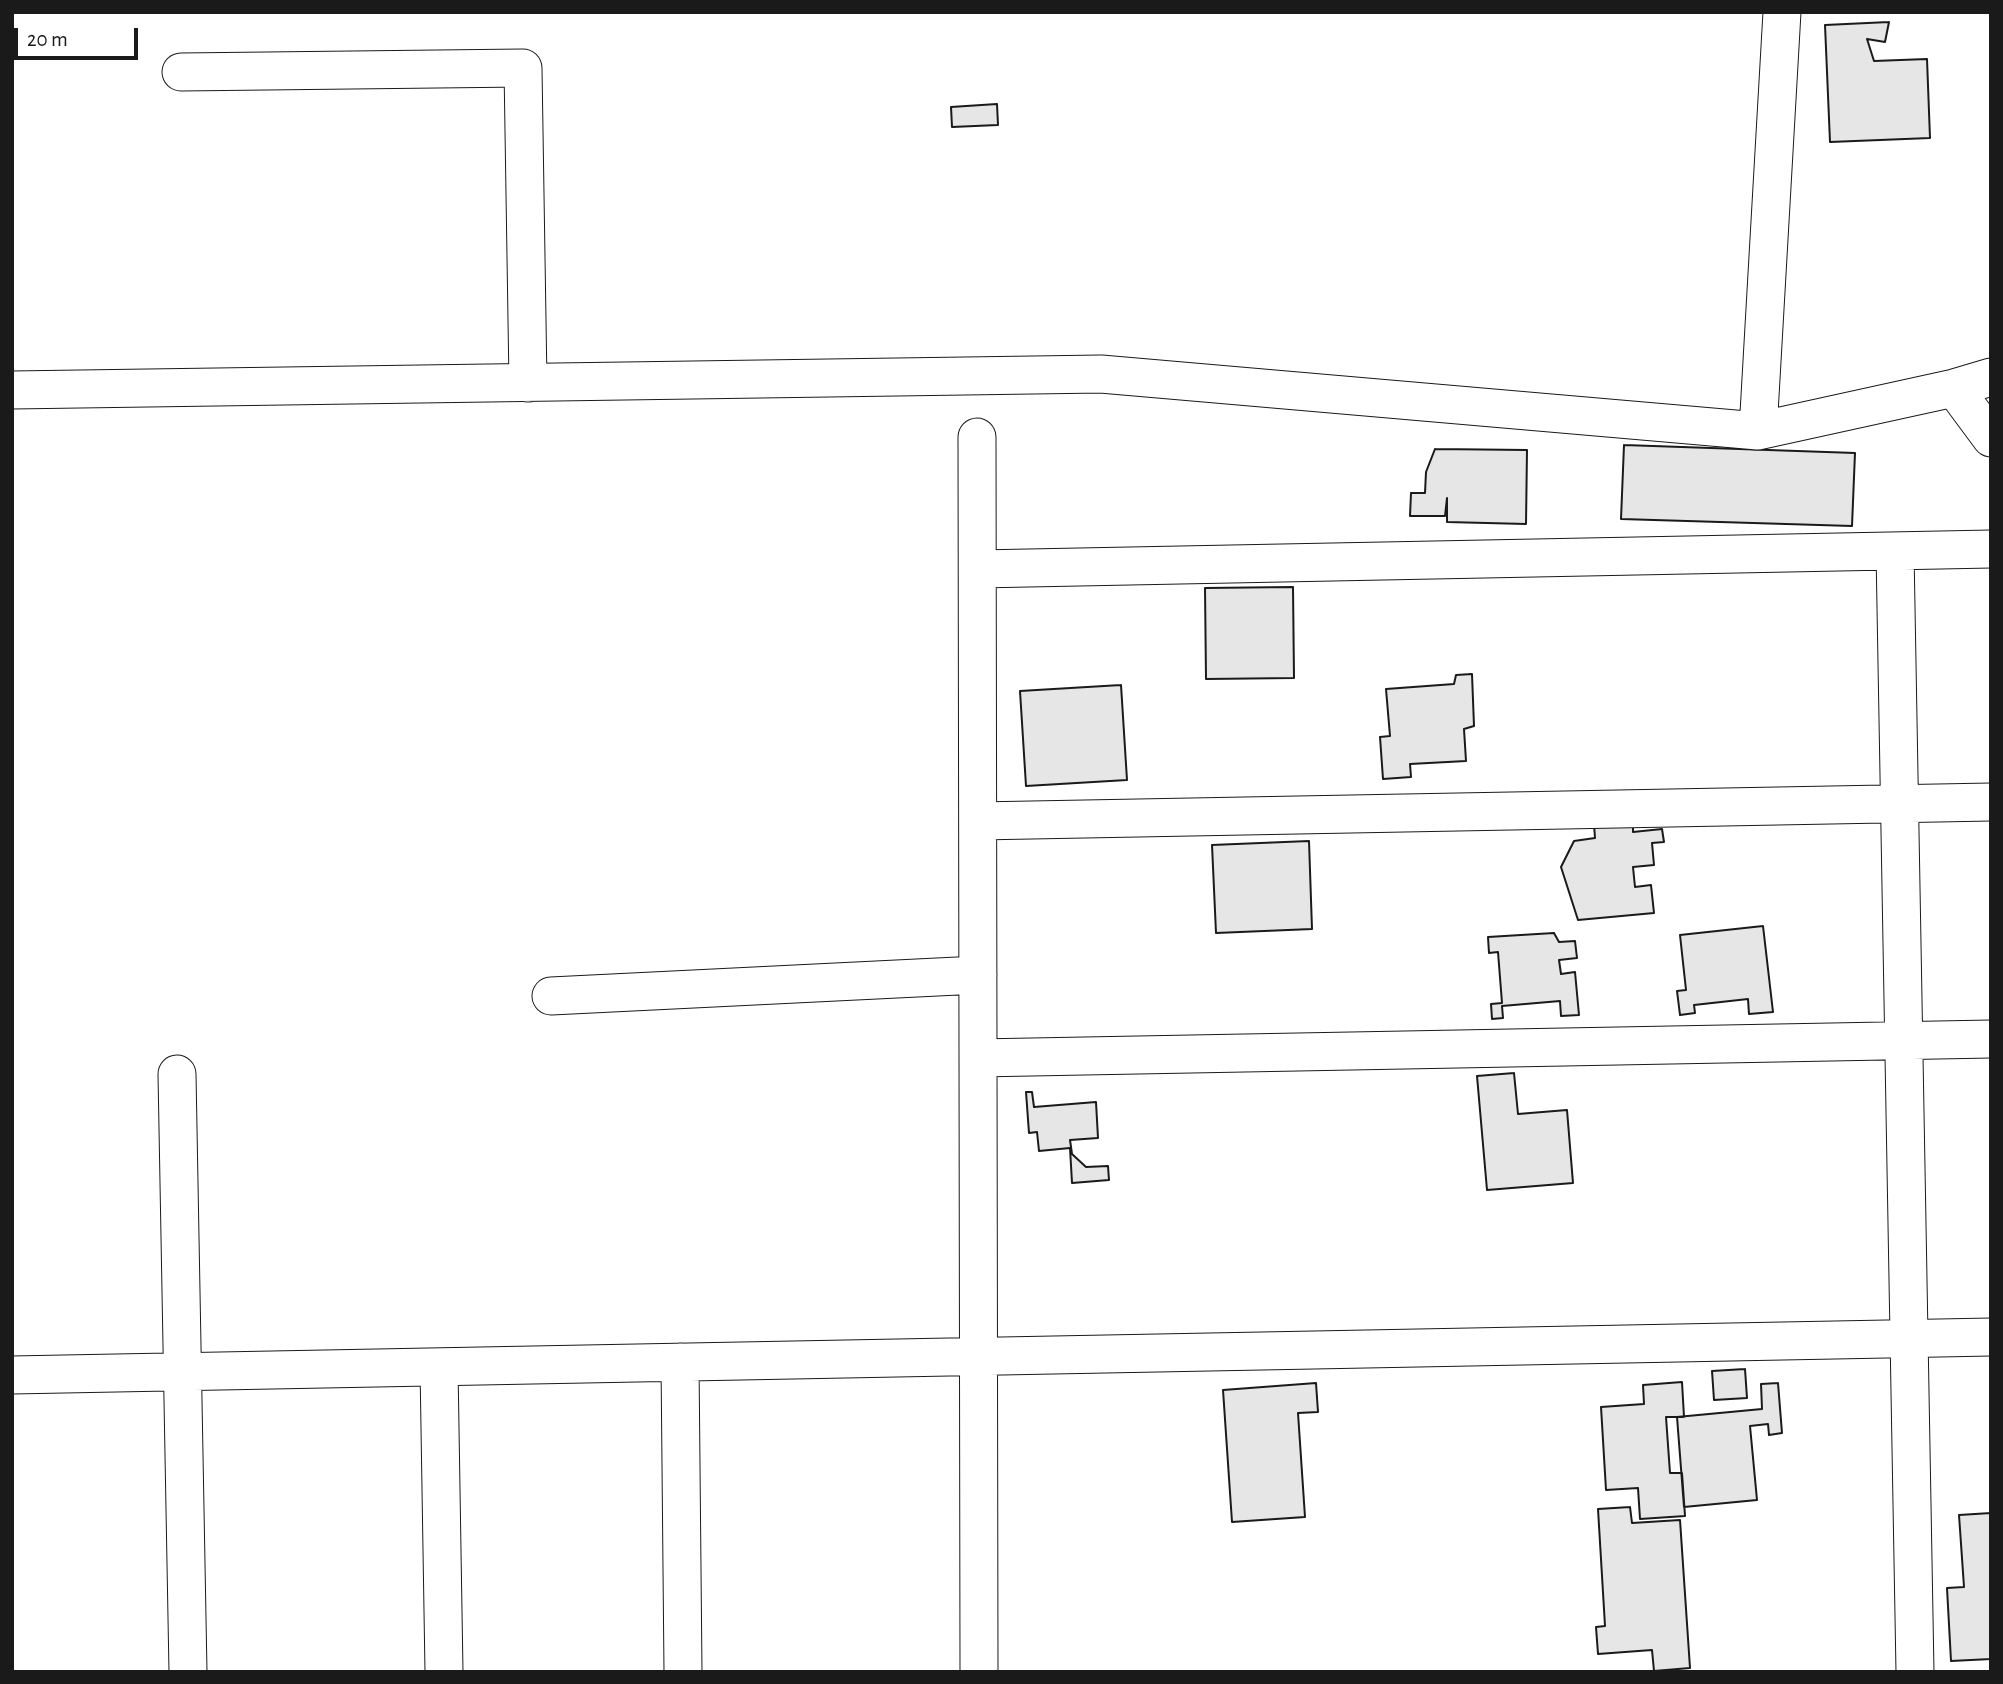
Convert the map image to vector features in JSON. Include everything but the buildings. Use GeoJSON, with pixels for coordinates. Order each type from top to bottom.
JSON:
{"type":"FeatureCollection","features":[{"type":"Feature","properties":{"kind":"street"},"geometry":{"type":"LineString","coordinates":[[1758,430],[1782,12]]}},
{"type":"Feature","properties":{"kind":"street"},"geometry":{"type":"LineString","coordinates":[[181,72],[523,68],[528,383]]}},
{"type":"Feature","properties":{"kind":"street"},"geometry":{"type":"LineString","coordinates":[[12,390],[1101,374],[1758,430],[1954,388],[1991,377]]}},
{"type":"Feature","properties":{"kind":"street"},"geometry":{"type":"LineString","coordinates":[[1954,388],[1991,438]]}},
{"type":"Feature","properties":{"kind":"street"},"geometry":{"type":"LineString","coordinates":[[977,437],[979,1672]]}},
{"type":"Feature","properties":{"kind":"street"},"geometry":{"type":"LineString","coordinates":[[978,569],[1991,549]]}},
{"type":"Feature","properties":{"kind":"street"},"geometry":{"type":"LineString","coordinates":[[1895,551],[1915,1672]]}},
{"type":"Feature","properties":{"kind":"street"},"geometry":{"type":"LineString","coordinates":[[978,821],[1991,802]]}},
{"type":"Feature","properties":{"kind":"street"},"geometry":{"type":"LineString","coordinates":[[551,996],[978,975]]}},
{"type":"Feature","properties":{"kind":"street"},"geometry":{"type":"LineString","coordinates":[[978,1058],[1991,1039]]}},
{"type":"Feature","properties":{"kind":"street"},"geometry":{"type":"LineString","coordinates":[[177,1074],[188,1672]]}},
{"type":"Feature","properties":{"kind":"street"},"geometry":{"type":"LineString","coordinates":[[12,1375],[1991,1337]]}},
{"type":"Feature","properties":{"kind":"street"},"geometry":{"type":"LineString","coordinates":[[680,1362],[684,1672]]}},
{"type":"Feature","properties":{"kind":"street"},"geometry":{"type":"LineString","coordinates":[[439,1367],[444,1672]]}}]}
